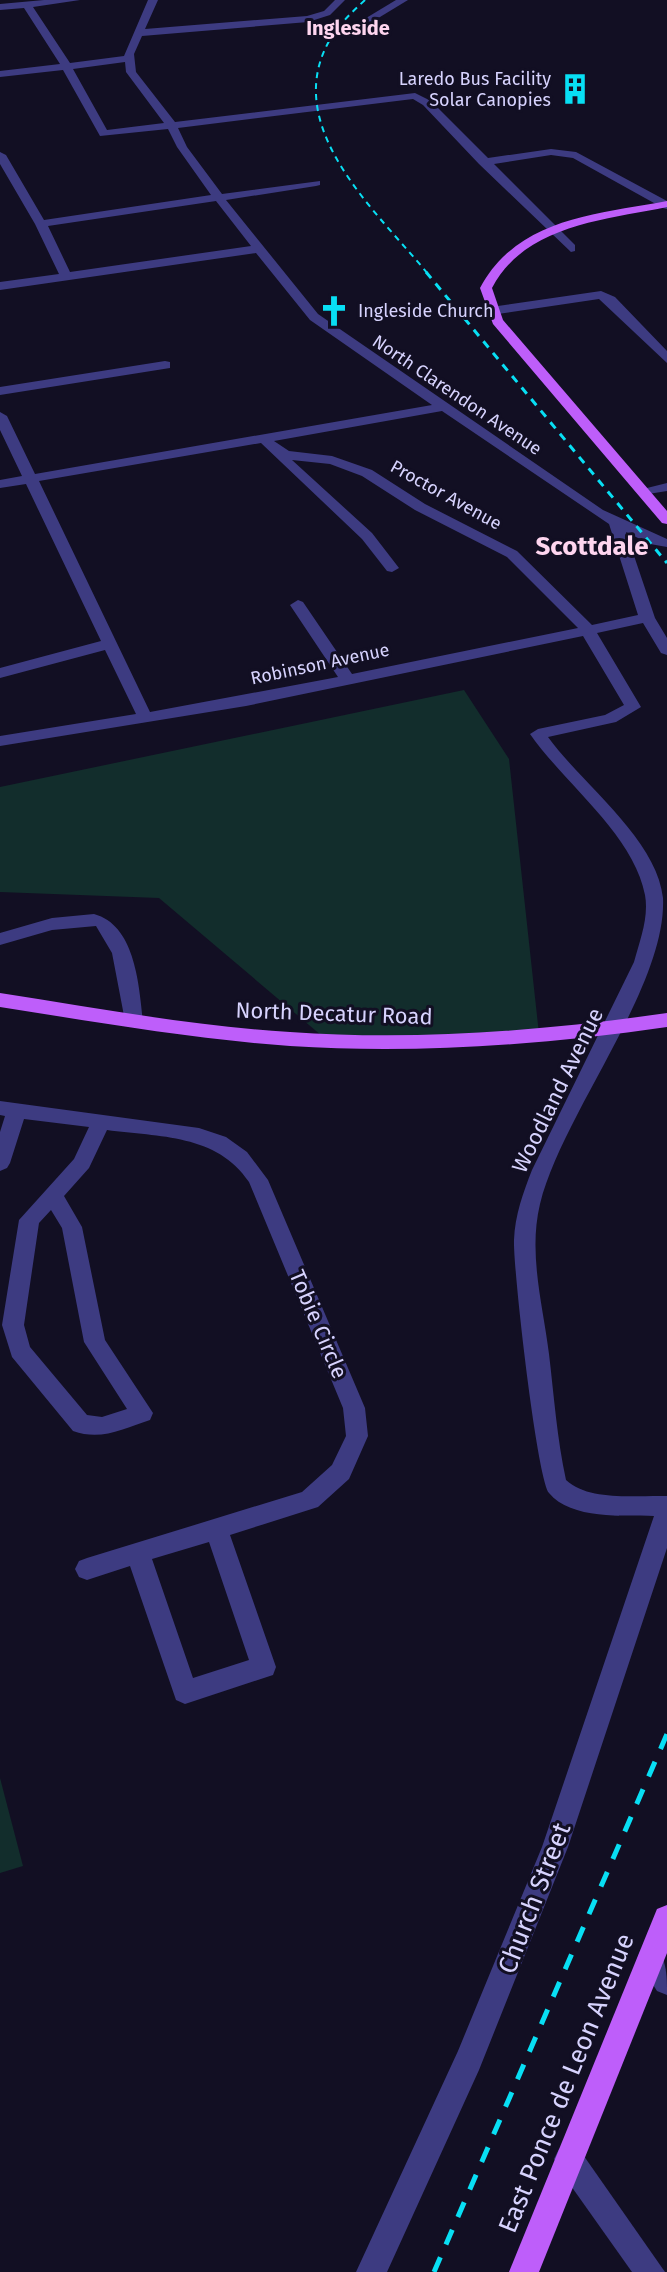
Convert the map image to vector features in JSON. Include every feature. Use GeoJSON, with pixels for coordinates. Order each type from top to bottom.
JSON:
{"type":"FeatureCollection","features":[{"type":"Feature","properties":{"kind":"main road"},"geometry":{"type":"LineString","coordinates":[[666,205],[551,231],[513,249],[493,269],[486,288],[491,311],[667,520]]}},
{"type":"Feature","properties":{"kind":"main road","name":"North Decatur Road"},"geometry":{"type":"LineString","coordinates":[[0,1000],[238,1035],[376,1042],[487,1039],[667,1020]]}},
{"type":"Feature","properties":{"kind":"main road","name":"East Ponce de Leon Avenue"},"geometry":{"type":"LineString","coordinates":[[524,2272],[569,2159],[659,1970],[667,1919]]}},
{"type":"Feature","properties":{"kind":"street"},"geometry":{"type":"LineString","coordinates":[[0,7],[74,0]]}},
{"type":"Feature","properties":{"kind":"street"},"geometry":{"type":"LineString","coordinates":[[0,74],[128,59],[153,0]]}},
{"type":"Feature","properties":{"kind":"street"},"geometry":{"type":"LineString","coordinates":[[137,33],[308,19],[327,13],[340,0]]}},
{"type":"Feature","properties":{"kind":"street"},"geometry":{"type":"LineString","coordinates":[[343,35],[403,0]]}},
{"type":"Feature","properties":{"kind":"street"},"geometry":{"type":"LineString","coordinates":[[27,5],[104,134],[411,96],[422,99],[571,248]]}},
{"type":"Feature","properties":{"kind":"street","name":"North Clarendon Avenue"},"geometry":{"type":"LineString","coordinates":[[128,59],[134,78],[172,126],[182,147],[257,249],[314,317],[616,524],[667,543]]}},
{"type":"Feature","properties":{"kind":"street"},"geometry":{"type":"LineString","coordinates":[[483,162],[551,152],[568,153],[666,205]]}},
{"type":"Feature","properties":{"kind":"street"},"geometry":{"type":"LineString","coordinates":[[0,155],[41,224],[66,276]]}},
{"type":"Feature","properties":{"kind":"street"},"geometry":{"type":"LineString","coordinates":[[41,224],[316,183]]}},
{"type":"Feature","properties":{"kind":"street"},"geometry":{"type":"LineString","coordinates":[[0,286],[257,249]]}},
{"type":"Feature","properties":{"kind":"street"},"geometry":{"type":"LineString","coordinates":[[491,311],[597,294],[607,297],[661,344],[667,359]]}},
{"type":"Feature","properties":{"kind":"street"},"geometry":{"type":"LineString","coordinates":[[0,391],[165,365]]}},
{"type":"Feature","properties":{"kind":"street"},"geometry":{"type":"LineString","coordinates":[[0,484],[443,407]]}},
{"type":"Feature","properties":{"kind":"street"},"geometry":{"type":"LineString","coordinates":[[2,423],[145,717]]}},
{"type":"Feature","properties":{"kind":"street"},"geometry":{"type":"LineString","coordinates":[[265,438],[273,449],[286,455],[284,460],[301,479],[349,518],[392,568]]}},
{"type":"Feature","properties":{"kind":"street","name":"Proctor Avenue"},"geometry":{"type":"LineString","coordinates":[[286,455],[332,460],[367,473],[420,507],[512,554],[588,629],[633,707],[629,711]]}},
{"type":"Feature","properties":{"kind":"street"},"geometry":{"type":"LineString","coordinates":[[642,491],[667,487]]}},
{"type":"Feature","properties":{"kind":"street"},"geometry":{"type":"LineString","coordinates":[[616,524],[647,618],[667,650]]}},
{"type":"Feature","properties":{"kind":"street"},"geometry":{"type":"LineString","coordinates":[[298,605],[346,678]]}},
{"type":"Feature","properties":{"kind":"street","name":"Robinson Avenue"},"geometry":{"type":"LineString","coordinates":[[0,741],[246,701],[647,618]]}},
{"type":"Feature","properties":{"kind":"street"},"geometry":{"type":"LineString","coordinates":[[0,673],[109,644]]}},
{"type":"Feature","properties":{"kind":"street","name":"Woodland Avenue"},"geometry":{"type":"LineString","coordinates":[[629,711],[610,719],[538,734],[621,833],[644,869],[655,897],[654,923],[645,959],[629,1000],[542,1165],[530,1205],[525,1250],[556,1485],[566,1496],[582,1502],[667,1509]]}},
{"type":"Feature","properties":{"kind":"street"},"geometry":{"type":"LineString","coordinates":[[0,939],[85,918],[101,922],[113,934],[132,996],[134,1021]]}},
{"type":"Feature","properties":{"kind":"street"},"geometry":{"type":"LineString","coordinates":[[0,1163],[9,1109]]}},
{"type":"Feature","properties":{"kind":"street","name":"Tobie Circle"},"geometry":{"type":"LineString","coordinates":[[9,1109],[199,1135],[221,1142],[244,1157],[258,1180],[354,1408],[357,1436],[341,1472],[310,1500],[87,1569]]}},
{"type":"Feature","properties":{"kind":"street"},"geometry":{"type":"LineString","coordinates":[[52,1195],[72,1227],[95,1342],[142,1413],[102,1427],[81,1424],[20,1351],[13,1325],[29,1220],[52,1195],[82,1163],[101,1122]]}},
{"type":"Feature","properties":{"kind":"street","name":"Church Street"},"geometry":{"type":"LineString","coordinates":[[371,2272],[469,2060],[550,1860],[667,1509]]}},
{"type":"Feature","properties":{"kind":"street"},"geometry":{"type":"LineString","coordinates":[[138,1553],[185,1692],[264,1667],[216,1529]]}},
{"type":"Feature","properties":{"kind":"street"},"geometry":{"type":"LineString","coordinates":[[569,2159],[650,2272]]}},
{"type":"Feature","properties":{"kind":"green space"},"geometry":{"type":"Polygon","coordinates":[[[464,690],[509,759],[539,1034],[404,1040],[322,1036],[159,898],[0,892],[0,787],[464,690]]]}},
{"type":"Feature","properties":{"kind":"green space"},"geometry":{"type":"Polygon","coordinates":[[[0,1778],[23,1866],[0,1873],[0,1778]]]}},
{"type":"Feature","properties":{"kind":"railway"},"geometry":{"type":"LineString","coordinates":[[365,0],[338,27],[326,47],[317,79],[318,110],[327,140],[343,170],[428,274]]}},
{"type":"Feature","properties":{"kind":"railway"},"geometry":{"type":"LineString","coordinates":[[426,272],[667,563]]}},
{"type":"Feature","properties":{"kind":"railway"},"geometry":{"type":"LineString","coordinates":[[434,2272],[667,1734]]}},
{"type":"Feature","properties":{"kind":"place","name":"Laredo Bus Facility Solar Canopies"},"geometry":{"type":"Point","coordinates":[575,89]}},
{"type":"Feature","properties":{"kind":"place","name":"Ingleside Church"},"geometry":{"type":"Point","coordinates":[334,311]}},
{"type":"Feature","properties":{"kind":"district","name":"Ingleside"},"geometry":{"type":"Point","coordinates":[348,28]}},
{"type":"Feature","properties":{"kind":"district","name":"Scottdale"},"geometry":{"type":"Point","coordinates":[592,546]}}]}
